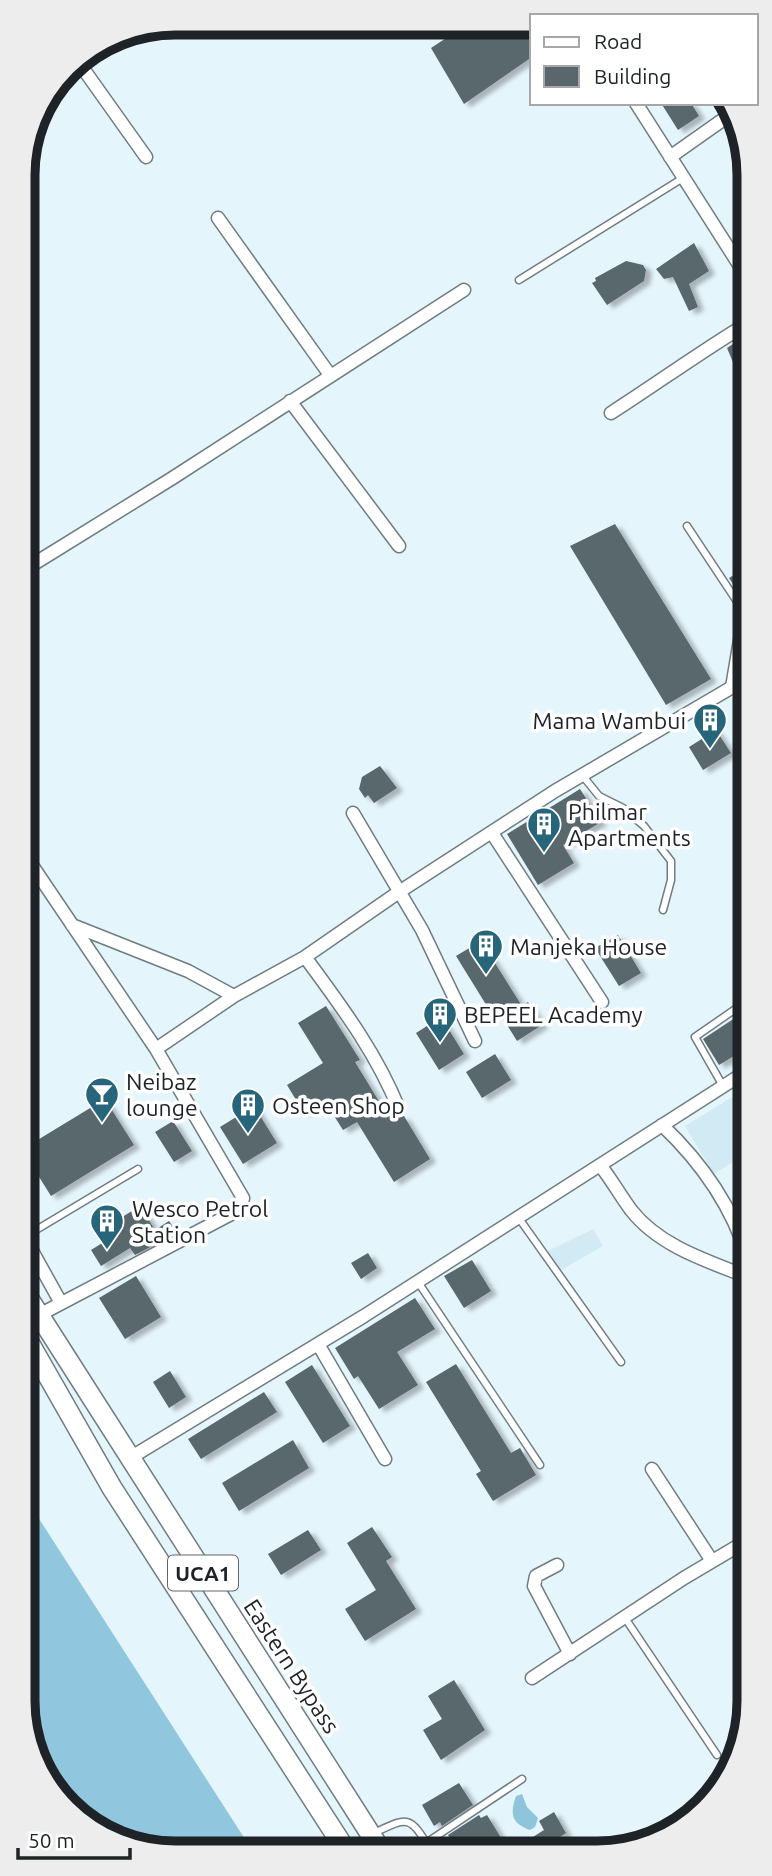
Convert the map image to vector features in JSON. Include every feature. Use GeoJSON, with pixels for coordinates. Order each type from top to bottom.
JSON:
{"type":"FeatureCollection","features":[{"type":"Feature","properties":{"kind":"main road","name":"Eastern Bypass"},"geometry":{"type":"LineString","coordinates":[[35,1310],[374,1841]]}},
{"type":"Feature","properties":{"kind":"main road","name":"UCA1"},"geometry":{"type":"LineString","coordinates":[[35,1353],[112,1488],[340,1841]]}},
{"type":"Feature","properties":{"kind":"street"},"geometry":{"type":"LineString","coordinates":[[84,69],[146,157]]}},
{"type":"Feature","properties":{"kind":"street"},"geometry":{"type":"LineString","coordinates":[[637,105],[737,262]]}},
{"type":"Feature","properties":{"kind":"street"},"geometry":{"type":"LineString","coordinates":[[670,157],[725,119]]}},
{"type":"Feature","properties":{"kind":"street"},"geometry":{"type":"LineString","coordinates":[[218,218],[330,375]]}},
{"type":"Feature","properties":{"kind":"street"},"geometry":{"type":"LineString","coordinates":[[35,563],[464,290]]}},
{"type":"Feature","properties":{"kind":"street"},"geometry":{"type":"LineString","coordinates":[[611,413],[737,330]]}},
{"type":"Feature","properties":{"kind":"street"},"geometry":{"type":"LineString","coordinates":[[290,401],[399,546]]}},
{"type":"Feature","properties":{"kind":"street"},"geometry":{"type":"LineString","coordinates":[[156,1049],[234,996],[305,957],[399,892],[582,775],[737,684]]}},
{"type":"Feature","properties":{"kind":"street"},"geometry":{"type":"LineString","coordinates":[[353,813],[422,930],[475,1041]]}},
{"type":"Feature","properties":{"kind":"street"},"geometry":{"type":"LineString","coordinates":[[492,833],[602,1002]]}},
{"type":"Feature","properties":{"kind":"street"},"geometry":{"type":"LineString","coordinates":[[35,870],[156,1049],[243,1198],[240,1208],[38,1315]]}},
{"type":"Feature","properties":{"kind":"street"},"geometry":{"type":"LineString","coordinates":[[72,925],[188,971],[234,996]]}},
{"type":"Feature","properties":{"kind":"street"},"geometry":{"type":"LineString","coordinates":[[305,957],[368,1044],[399,1109]]}},
{"type":"Feature","properties":{"kind":"street"},"geometry":{"type":"LineString","coordinates":[[130,1458],[418,1282],[737,1077]]}},
{"type":"Feature","properties":{"kind":"street"},"geometry":{"type":"LineString","coordinates":[[662,1125],[687,1149],[729,1210],[737,1230]]}},
{"type":"Feature","properties":{"kind":"street"},"geometry":{"type":"LineString","coordinates":[[600,1165],[632,1210],[656,1232],[692,1254],[737,1272]]}},
{"type":"Feature","properties":{"kind":"street"},"geometry":{"type":"LineString","coordinates":[[35,1255],[61,1303]]}},
{"type":"Feature","properties":{"kind":"street"},"geometry":{"type":"LineString","coordinates":[[318,1344],[386,1460]]}},
{"type":"Feature","properties":{"kind":"street"},"geometry":{"type":"LineString","coordinates":[[652,1469],[712,1561]]}},
{"type":"Feature","properties":{"kind":"street"},"geometry":{"type":"LineString","coordinates":[[532,1678],[737,1546]]}},
{"type":"Feature","properties":{"kind":"street"},"geometry":{"type":"LineString","coordinates":[[557,1565],[536,1576],[534,1586],[570,1654]]}},
{"type":"Feature","properties":{"kind":"lane"},"geometry":{"type":"LineString","coordinates":[[519,280],[683,178]]}},
{"type":"Feature","properties":{"kind":"lane"},"geometry":{"type":"LineString","coordinates":[[687,526],[737,601]]}},
{"type":"Feature","properties":{"kind":"lane"},"geometry":{"type":"LineString","coordinates":[[728,689],[737,646]]}},
{"type":"Feature","properties":{"kind":"lane"},"geometry":{"type":"LineString","coordinates":[[582,775],[599,796],[623,808],[644,826],[671,861],[671,880],[663,911]]}},
{"type":"Feature","properties":{"kind":"lane"},"geometry":{"type":"LineString","coordinates":[[723,1086],[695,1037],[737,1008]]}},
{"type":"Feature","properties":{"kind":"lane"},"geometry":{"type":"LineString","coordinates":[[35,1232],[138,1169]]}},
{"type":"Feature","properties":{"kind":"lane"},"geometry":{"type":"LineString","coordinates":[[518,1217],[621,1362]]}},
{"type":"Feature","properties":{"kind":"lane"},"geometry":{"type":"LineString","coordinates":[[418,1282],[540,1465]]}},
{"type":"Feature","properties":{"kind":"lane"},"geometry":{"type":"LineString","coordinates":[[625,1618],[717,1755]]}},
{"type":"Feature","properties":{"kind":"lane"},"geometry":{"type":"LineString","coordinates":[[435,1841],[522,1779]]}},
{"type":"Feature","properties":{"kind":"lane"},"geometry":{"type":"LineString","coordinates":[[376,1841],[399,1821],[407,1821],[415,1826],[425,1841]]}},
{"type":"Feature","properties":{"kind":"shaded area"},"geometry":{"type":"Polygon","coordinates":[[[737,1094],[737,1159],[714,1174],[685,1126],[737,1094]]]}},
{"type":"Feature","properties":{"kind":"shaded area"},"geometry":{"type":"Polygon","coordinates":[[[593,1229],[603,1246],[561,1270],[548,1251],[593,1229]]]}},
{"type":"Feature","properties":{"kind":"shaded area"},"geometry":{"type":"Polygon","coordinates":[[[35,1512],[246,1841],[157,1840],[130,1834],[90,1812],[76,1800],[54,1771],[40,1737],[36,1719],[35,1512]]]}},
{"type":"Feature","properties":{"kind":"shaded area"},"geometry":{"type":"Polygon","coordinates":[[[522,1794],[527,1807],[538,1818],[535,1827],[530,1830],[516,1821],[513,1813],[516,1796],[522,1794]]]}},
{"type":"Feature","properties":{"kind":"building"},"geometry":{"type":"Polygon","coordinates":[[[451,35],[530,35],[530,58],[464,104],[431,48],[451,35]]]}},
{"type":"Feature","properties":{"kind":"building"},"geometry":{"type":"Polygon","coordinates":[[[662,105],[692,105],[699,116],[678,130],[662,105]]]}},
{"type":"Feature","properties":{"kind":"building"},"geometry":{"type":"Polygon","coordinates":[[[694,243],[709,271],[689,284],[698,307],[689,311],[673,277],[664,279],[656,269],[694,243]]]}},
{"type":"Feature","properties":{"kind":"building"},"geometry":{"type":"Polygon","coordinates":[[[626,261],[643,265],[646,270],[644,281],[607,305],[592,283],[596,281],[595,278],[626,261]]]}},
{"type":"Feature","properties":{"kind":"building"},"geometry":{"type":"Polygon","coordinates":[[[737,341],[737,372],[727,348],[737,341]]]}},
{"type":"Feature","properties":{"kind":"building"},"geometry":{"type":"Polygon","coordinates":[[[615,524],[711,679],[666,705],[570,546],[615,524]]]}},
{"type":"Feature","properties":{"kind":"building"},"geometry":{"type":"Polygon","coordinates":[[[737,573],[737,590],[729,578],[737,573]]]}},
{"type":"Feature","properties":{"kind":"building","name":"Mama Wambui"},"geometry":{"type":"Polygon","coordinates":[[[716,730],[731,753],[703,770],[689,747],[716,730]]]}},
{"type":"Feature","properties":{"kind":"building"},"geometry":{"type":"Polygon","coordinates":[[[380,766],[397,788],[374,803],[368,795],[365,798],[359,789],[362,777],[380,766]]]}},
{"type":"Feature","properties":{"kind":"building"},"geometry":{"type":"Polygon","coordinates":[[[580,789],[601,822],[563,845],[574,863],[538,885],[507,834],[580,789]]]}},
{"type":"Feature","properties":{"kind":"building"},"geometry":{"type":"Polygon","coordinates":[[[618,935],[641,973],[619,986],[595,948],[618,935]]]}},
{"type":"Feature","properties":{"kind":"building","name":"Manjeka House"},"geometry":{"type":"Polygon","coordinates":[[[481,941],[522,1006],[528,1002],[542,1025],[517,1041],[496,1007],[490,1011],[456,956],[481,941]]]}},
{"type":"Feature","properties":{"kind":"building"},"geometry":{"type":"Polygon","coordinates":[[[326,1006],[360,1060],[355,1062],[388,1116],[404,1116],[430,1159],[394,1182],[357,1122],[343,1130],[324,1100],[304,1113],[287,1085],[323,1063],[298,1023],[326,1006]]]}},
{"type":"Feature","properties":{"kind":"building","name":"BEPEEL Academy"},"geometry":{"type":"Polygon","coordinates":[[[441,1017],[464,1054],[439,1070],[416,1033],[441,1017]]]}},
{"type":"Feature","properties":{"kind":"building"},"geometry":{"type":"Polygon","coordinates":[[[737,1017],[737,1054],[719,1065],[703,1039],[737,1017]]]}},
{"type":"Feature","properties":{"kind":"building"},"geometry":{"type":"Polygon","coordinates":[[[495,1054],[511,1080],[482,1098],[466,1072],[495,1054]]]}},
{"type":"Feature","properties":{"kind":"building"},"geometry":{"type":"Polygon","coordinates":[[[105,1099],[134,1145],[51,1196],[35,1170],[35,1142],[105,1099]]]}},
{"type":"Feature","properties":{"kind":"building","name":"Osteen Shop"},"geometry":{"type":"Polygon","coordinates":[[[254,1106],[277,1143],[243,1164],[220,1127],[254,1106]]]}},
{"type":"Feature","properties":{"kind":"building"},"geometry":{"type":"Polygon","coordinates":[[[173,1121],[192,1151],[174,1162],[155,1132],[173,1121]]]}},
{"type":"Feature","properties":{"kind":"building"},"geometry":{"type":"Polygon","coordinates":[[[140,1206],[155,1230],[169,1221],[177,1233],[135,1255],[130,1248],[101,1266],[91,1250],[120,1232],[114,1222],[140,1206]]]}},
{"type":"Feature","properties":{"kind":"building"},"geometry":{"type":"Polygon","coordinates":[[[368,1253],[377,1268],[361,1279],[351,1263],[368,1253]]]}},
{"type":"Feature","properties":{"kind":"building"},"geometry":{"type":"Polygon","coordinates":[[[472,1260],[491,1291],[464,1308],[444,1276],[472,1260]]]}},
{"type":"Feature","properties":{"kind":"building"},"geometry":{"type":"Polygon","coordinates":[[[136,1276],[161,1317],[125,1339],[99,1298],[136,1276]]]}},
{"type":"Feature","properties":{"kind":"building"},"geometry":{"type":"Polygon","coordinates":[[[415,1298],[435,1329],[397,1352],[418,1385],[379,1409],[358,1376],[354,1379],[335,1348],[415,1298]]]}},
{"type":"Feature","properties":{"kind":"building"},"geometry":{"type":"Polygon","coordinates":[[[456,1364],[511,1453],[520,1448],[536,1475],[493,1501],[476,1474],[481,1471],[426,1382],[456,1364]]]}},
{"type":"Feature","properties":{"kind":"building"},"geometry":{"type":"Polygon","coordinates":[[[312,1365],[350,1426],[323,1443],[285,1382],[312,1365]]]}},
{"type":"Feature","properties":{"kind":"building"},"geometry":{"type":"Polygon","coordinates":[[[170,1371],[186,1397],[169,1408],[153,1382],[170,1371]]]}},
{"type":"Feature","properties":{"kind":"building"},"geometry":{"type":"Polygon","coordinates":[[[264,1392],[277,1412],[201,1459],[188,1439],[264,1392]]]}},
{"type":"Feature","properties":{"kind":"building"},"geometry":{"type":"Polygon","coordinates":[[[293,1440],[309,1468],[239,1511],[222,1483],[293,1440]]]}},
{"type":"Feature","properties":{"kind":"building"},"geometry":{"type":"Polygon","coordinates":[[[372,1527],[392,1557],[386,1561],[416,1609],[365,1641],[345,1609],[376,1590],[347,1543],[372,1527]]]}},
{"type":"Feature","properties":{"kind":"building"},"geometry":{"type":"Polygon","coordinates":[[[308,1530],[321,1550],[281,1575],[268,1554],[308,1530]]]}},
{"type":"Feature","properties":{"kind":"building"},"geometry":{"type":"Polygon","coordinates":[[[454,1680],[485,1730],[441,1760],[423,1730],[442,1719],[428,1696],[454,1680]]]}},
{"type":"Feature","properties":{"kind":"building"},"geometry":{"type":"Polygon","coordinates":[[[459,1783],[473,1805],[442,1826],[440,1822],[434,1826],[422,1805],[459,1783]]]}},
{"type":"Feature","properties":{"kind":"building"},"geometry":{"type":"Polygon","coordinates":[[[554,1812],[566,1833],[554,1841],[527,1841],[544,1830],[539,1821],[554,1812]]]}},
{"type":"Feature","properties":{"kind":"building"},"geometry":{"type":"Polygon","coordinates":[[[479,1815],[481,1818],[487,1815],[503,1841],[451,1841],[448,1835],[479,1815]]]}},
{"type":"Feature","properties":{"kind":"place","name":"Mama Wambui"},"geometry":{"type":"Point","coordinates":[710,750]}},
{"type":"Feature","properties":{"kind":"place","name":"Philmar Apartments"},"geometry":{"type":"Point","coordinates":[544,854]}},
{"type":"Feature","properties":{"kind":"place","name":"Manjeka House"},"geometry":{"type":"Point","coordinates":[486,976]}},
{"type":"Feature","properties":{"kind":"place","name":"BEPEEL Academy"},"geometry":{"type":"Point","coordinates":[440,1044]}},
{"type":"Feature","properties":{"kind":"place","name":"Neibaz lounge"},"geometry":{"type":"Point","coordinates":[102,1124]}},
{"type":"Feature","properties":{"kind":"place","name":"Osteen Shop"},"geometry":{"type":"Point","coordinates":[248,1135]}},
{"type":"Feature","properties":{"kind":"place","name":"Wesco Petrol Station"},"geometry":{"type":"Point","coordinates":[107,1251]}}]}
